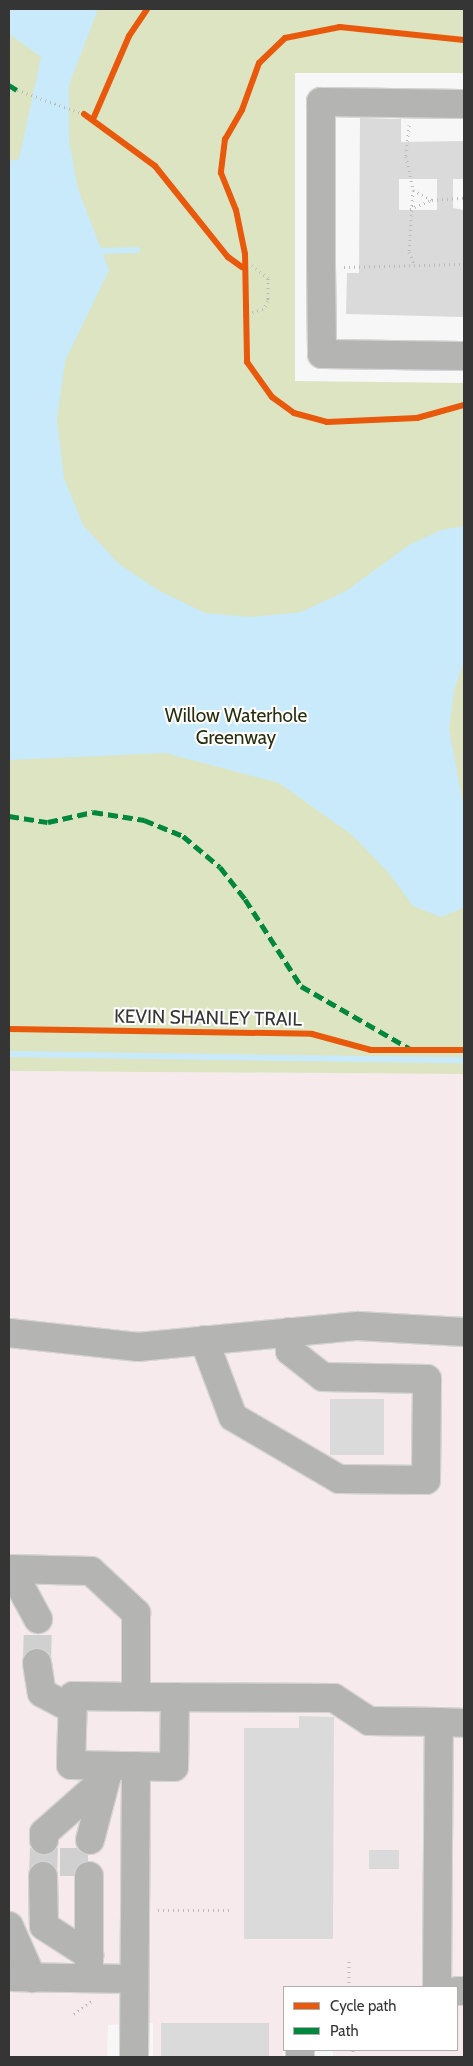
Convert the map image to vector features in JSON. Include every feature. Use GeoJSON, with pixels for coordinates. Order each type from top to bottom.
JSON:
{"type":"FeatureCollection","features":[{"type":"Feature","properties":{"kind":"lane"},"geometry":{"type":"LineString","coordinates":[[464,104],[321,102],[322,354],[464,356]]}},
{"type":"Feature","properties":{"kind":"lane"},"geometry":{"type":"LineString","coordinates":[[9,1332],[138,1347],[358,1326],[464,1332]]}},
{"type":"Feature","properties":{"kind":"lane"},"geometry":{"type":"LineString","coordinates":[[204,1340],[233,1417],[340,1479],[426,1480],[427,1379],[323,1377],[290,1351],[288,1332]]}},
{"type":"Feature","properties":{"kind":"lane"},"geometry":{"type":"LineString","coordinates":[[10,1569],[38,1619]]}},
{"type":"Feature","properties":{"kind":"lane"},"geometry":{"type":"LineString","coordinates":[[10,1569],[91,1571],[136,1614],[136,1697]]}},
{"type":"Feature","properties":{"kind":"lane"},"geometry":{"type":"LineString","coordinates":[[38,1663],[42,1693],[72,1709]]}},
{"type":"Feature","properties":{"kind":"lane"},"geometry":{"type":"LineString","coordinates":[[110,1783],[71,1765],[73,1696],[334,1698],[370,1721],[452,1722],[437,1986]]}},
{"type":"Feature","properties":{"kind":"lane"},"geometry":{"type":"LineString","coordinates":[[110,1783],[67,1840],[44,1833],[110,1783],[174,1767],[176,1697]]}},
{"type":"Feature","properties":{"kind":"lane"},"geometry":{"type":"LineString","coordinates":[[110,1783],[135,1910],[134,2057]]}},
{"type":"Feature","properties":{"kind":"lane"},"geometry":{"type":"LineString","coordinates":[[89,1953],[66,1876],[44,1926],[89,1953],[134,1980]]}},
{"type":"Feature","properties":{"kind":"lane"},"geometry":{"type":"LineString","coordinates":[[9,1926],[20,1978],[89,1953]]}},
{"type":"Feature","properties":{"kind":"path"},"geometry":{"type":"LineString","coordinates":[[17,90],[94,117]]}},
{"type":"Feature","properties":{"kind":"path"},"geometry":{"type":"LineString","coordinates":[[409,102],[406,156],[413,190],[410,209],[409,252],[416,266]]}},
{"type":"Feature","properties":{"kind":"path"},"geometry":{"type":"LineString","coordinates":[[413,190],[432,200]]}},
{"type":"Feature","properties":{"kind":"path"},"geometry":{"type":"LineString","coordinates":[[410,209],[432,200],[464,198]]}},
{"type":"Feature","properties":{"kind":"path"},"geometry":{"type":"LineString","coordinates":[[242,276],[244,254]]}},
{"type":"Feature","properties":{"kind":"path"},"geometry":{"type":"LineString","coordinates":[[235,262],[242,267],[252,265],[268,278],[268,301],[263,309],[243,315]]}},
{"type":"Feature","properties":{"kind":"path"},"geometry":{"type":"LineString","coordinates":[[321,267],[464,264]]}},
{"type":"Feature","properties":{"kind":"path"},"geometry":{"type":"LineString","coordinates":[[243,305],[244,324]]}},
{"type":"Feature","properties":{"kind":"path"},"geometry":{"type":"LineString","coordinates":[[135,1910],[233,1910]]}},
{"type":"Feature","properties":{"kind":"path"},"geometry":{"type":"LineString","coordinates":[[349,1961],[349,1986]]}},
{"type":"Feature","properties":{"kind":"shaded area"},"geometry":{"type":"Polygon","coordinates":[[[9,1071],[464,1074],[464,2057],[333,2057],[333,2051],[458,2051],[458,1986],[283,1986],[283,2057],[153,2057],[153,2023],[108,2025],[107,2057],[9,2057],[9,1071]]]}},
{"type":"Feature","properties":{"kind":"green space","name":"Willow Waterhole Greenway"},"geometry":{"type":"Polygon","coordinates":[[[9,9],[464,9],[464,73],[295,73],[295,381],[464,383],[464,1074],[9,1071],[9,9]]]}},
{"type":"Feature","properties":{"kind":"water"},"geometry":{"type":"Polygon","coordinates":[[[9,9],[98,9],[69,85],[69,140],[78,189],[109,270],[65,361],[57,420],[64,478],[83,525],[119,564],[158,590],[205,613],[251,617],[301,612],[346,591],[409,545],[441,530],[464,526],[464,661],[454,690],[449,729],[464,809],[463,908],[441,917],[413,906],[387,871],[352,835],[279,783],[165,753],[9,760],[9,161],[19,159],[41,57],[9,34],[9,9]]]}},
{"type":"Feature","properties":{"kind":"building"},"geometry":{"type":"Polygon","coordinates":[[[360,118],[401,119],[401,142],[464,141],[464,179],[453,179],[453,208],[464,210],[464,317],[346,314],[347,273],[359,273],[360,118]],[[399,179],[399,210],[437,210],[437,179],[399,179]]]}},
{"type":"Feature","properties":{"kind":"building"},"geometry":{"type":"Polygon","coordinates":[[[330,1399],[384,1399],[384,1455],[330,1455],[330,1399]]]}},
{"type":"Feature","properties":{"kind":"building"},"geometry":{"type":"Polygon","coordinates":[[[299,1716],[334,1717],[333,1939],[244,1939],[244,1728],[299,1728],[299,1716]]]}},
{"type":"Feature","properties":{"kind":"building"},"geometry":{"type":"Polygon","coordinates":[[[369,1850],[399,1850],[399,1869],[369,1869],[369,1850]]]}},
{"type":"Feature","properties":{"kind":"building"},"geometry":{"type":"Polygon","coordinates":[[[161,2023],[269,2023],[269,2057],[161,2057],[161,2023]]]}},
{"type":"Feature","properties":{"kind":"waterway"},"geometry":{"type":"LineString","coordinates":[[94,251],[137,250]]}},
{"type":"Feature","properties":{"kind":"waterway"},"geometry":{"type":"LineString","coordinates":[[9,1054],[464,1060]]}},
{"type":"Feature","properties":{"kind":"tunnel"},"geometry":{"type":"LineString","coordinates":[[37,1663],[38,1619]]}},
{"type":"Feature","properties":{"kind":"tunnel"},"geometry":{"type":"LineString","coordinates":[[43,1876],[44,1840]]}},
{"type":"Feature","properties":{"kind":"tunnel"},"geometry":{"type":"LineString","coordinates":[[74,1840],[74,1876]]}},
{"type":"Feature","properties":{"kind":"marked path"},"geometry":{"type":"LineString","coordinates":[[9,85],[17,90]]}},
{"type":"Feature","properties":{"kind":"marked path"},"geometry":{"type":"LineString","coordinates":[[9,816],[48,822],[93,812],[144,820],[183,836],[220,867],[245,899],[301,986],[409,1048]]}},
{"type":"Feature","properties":{"kind":"cycle path"},"geometry":{"type":"LineString","coordinates":[[94,117],[129,36],[147,9]]}},
{"type":"Feature","properties":{"kind":"cycle path"},"geometry":{"type":"LineString","coordinates":[[464,40],[340,27],[285,38],[259,63],[242,110],[225,139],[221,173],[236,210],[245,254],[247,362],[272,397],[294,413],[327,422],[417,418],[464,405]]}},
{"type":"Feature","properties":{"kind":"cycle path"},"geometry":{"type":"LineString","coordinates":[[84,114],[155,166],[228,257],[242,267]]}},
{"type":"Feature","properties":{"kind":"cycle path","name":"KEVIN SHANLEY TRAIL"},"geometry":{"type":"LineString","coordinates":[[9,1029],[312,1034],[371,1050],[464,1050]]}}]}
